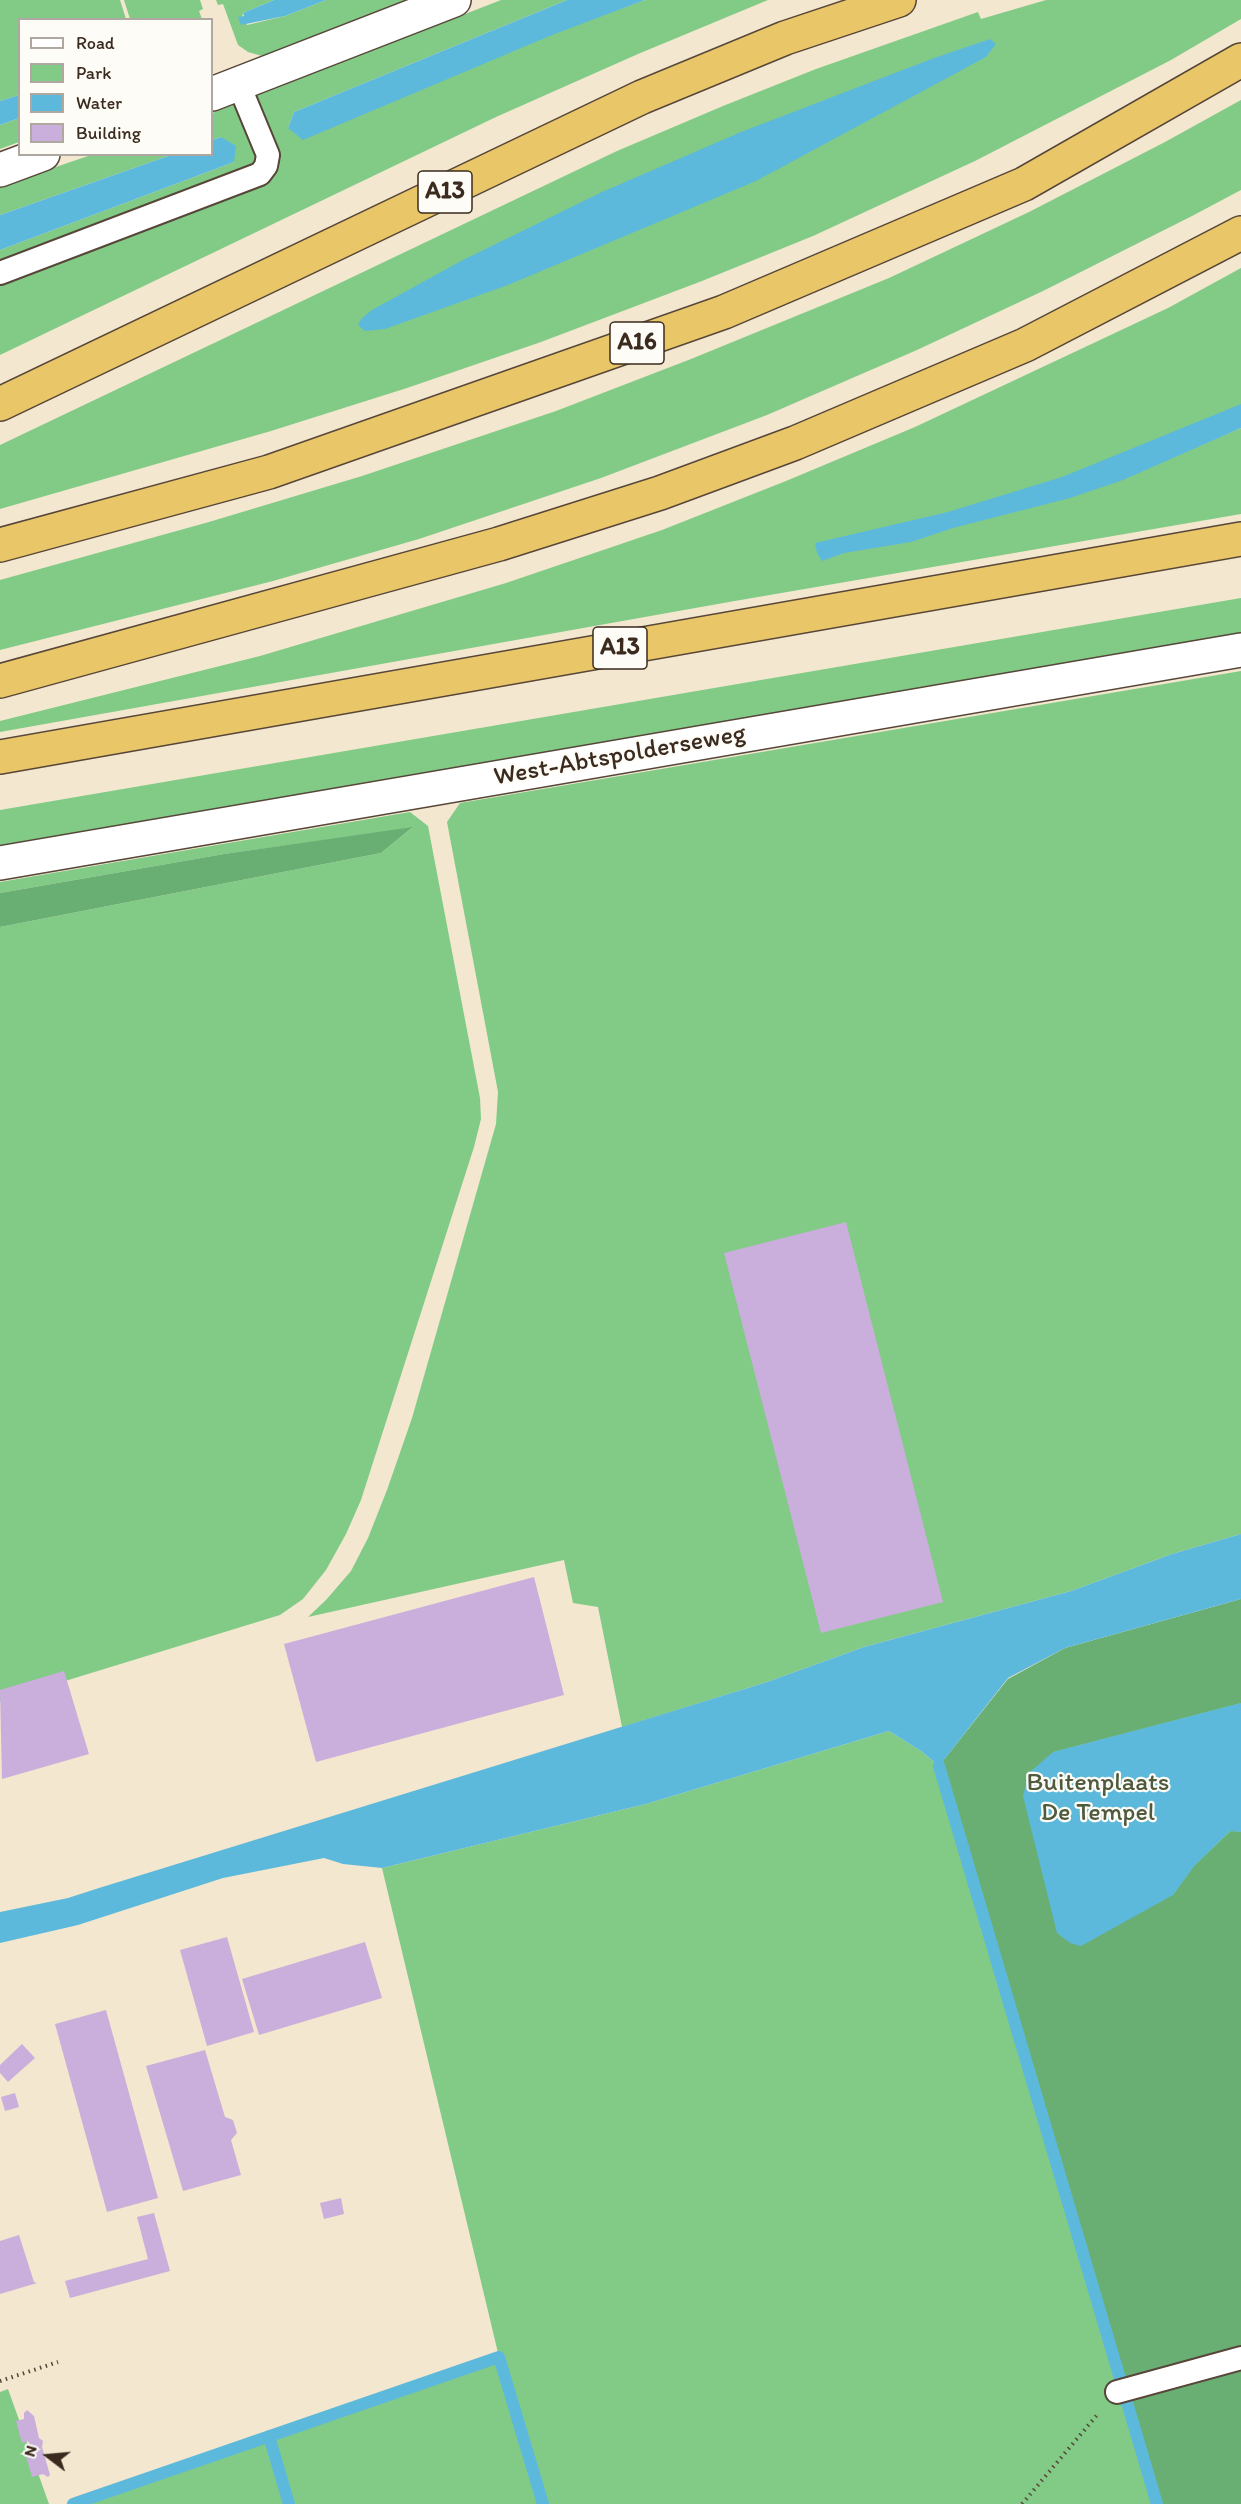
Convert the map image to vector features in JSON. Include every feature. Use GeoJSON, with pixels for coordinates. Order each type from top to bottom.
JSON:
{"type":"FeatureCollection","features":[{"type":"Feature","properties":{"kind":"highway","name":"A13"},"geometry":{"type":"LineString","coordinates":[[0,404],[642,97],[785,38],[899,0]]}},
{"type":"Feature","properties":{"kind":"highway","name":"A16"},"geometry":{"type":"LineString","coordinates":[[0,545],[269,472],[724,312],[1024,184],[1241,60]]}},
{"type":"Feature","properties":{"kind":"highway"},"geometry":{"type":"LineString","coordinates":[[0,681],[499,544],[672,489],[795,443],[1025,345],[1241,233]]}},
{"type":"Feature","properties":{"kind":"highway","name":"A13"},"geometry":{"type":"LineString","coordinates":[[0,757],[1241,539]]}},
{"type":"Feature","properties":{"kind":"street"},"geometry":{"type":"LineString","coordinates":[[225,89],[454,0]]}},
{"type":"Feature","properties":{"kind":"street"},"geometry":{"type":"LineString","coordinates":[[0,170],[38,156]]}},
{"type":"Feature","properties":{"kind":"street","name":"West-Abtspolderseweg"},"geometry":{"type":"LineString","coordinates":[[0,863],[1241,650]]}},
{"type":"Feature","properties":{"kind":"lane"},"geometry":{"type":"LineString","coordinates":[[0,273],[260,174],[266,166],[268,155],[225,89]]}},
{"type":"Feature","properties":{"kind":"lane"},"geometry":{"type":"LineString","coordinates":[[1117,2392],[1241,2358]]}},
{"type":"Feature","properties":{"kind":"path"},"geometry":{"type":"LineString","coordinates":[[0,2381],[58,2362]]}},
{"type":"Feature","properties":{"kind":"path"},"geometry":{"type":"LineString","coordinates":[[1022,2504],[1117,2392]]}},
{"type":"Feature","properties":{"kind":"green space"},"geometry":{"type":"Polygon","coordinates":[[[0,0],[120,0],[126,18],[18,18],[18,95],[0,101],[0,0]]]}},
{"type":"Feature","properties":{"kind":"green space"},"geometry":{"type":"Polygon","coordinates":[[[124,0],[200,0],[203,9],[199,11],[202,18],[130,18],[124,0]]]}},
{"type":"Feature","properties":{"kind":"green space"},"geometry":{"type":"Polygon","coordinates":[[[216,0],[274,0],[243,13],[241,25],[246,23],[247,25],[285,16],[326,0],[405,0],[262,56],[248,52],[238,45],[223,4],[218,5],[216,0]]]}},
{"type":"Feature","properties":{"kind":"green space"},"geometry":{"type":"Polygon","coordinates":[[[501,0],[567,0],[294,112],[288,128],[645,0],[768,0],[496,117],[0,355],[0,250],[234,162],[221,137],[213,140],[213,113],[501,0]]]}},
{"type":"Feature","properties":{"kind":"green space"},"geometry":{"type":"Polygon","coordinates":[[[1046,0],[1241,0],[1241,19],[1171,60],[975,161],[813,236],[702,281],[541,342],[407,388],[271,431],[0,509],[0,445],[617,151],[816,69],[978,12],[981,19],[1046,0]]]}},
{"type":"Feature","properties":{"kind":"green space"},"geometry":{"type":"Polygon","coordinates":[[[1241,100],[1241,190],[1043,291],[917,350],[767,415],[601,478],[419,539],[273,581],[0,650],[0,580],[209,522],[362,476],[556,411],[691,359],[889,278],[1029,212],[1241,100]]]}},
{"type":"Feature","properties":{"kind":"green space"},"geometry":{"type":"Polygon","coordinates":[[[18,118],[18,142],[0,149],[0,125],[18,118]]]}},
{"type":"Feature","properties":{"kind":"green space"},"geometry":{"type":"Polygon","coordinates":[[[88,156],[168,156],[0,215],[0,186],[88,156]]]}},
{"type":"Feature","properties":{"kind":"green space"},"geometry":{"type":"Polygon","coordinates":[[[1241,268],[1241,405],[1139,471],[1241,428],[1241,514],[729,602],[0,732],[0,721],[260,656],[506,583],[662,530],[915,427],[1168,308],[1241,268]]]}},
{"type":"Feature","properties":{"kind":"green space"},"geometry":{"type":"Polygon","coordinates":[[[1241,598],[1241,634],[0,846],[0,810],[1241,598]]]}},
{"type":"Feature","properties":{"kind":"green space"},"geometry":{"type":"Polygon","coordinates":[[[1241,671],[1241,1534],[1172,1554],[1071,1591],[864,1647],[767,1682],[622,1727],[598,1607],[573,1603],[564,1560],[308,1617],[351,1571],[368,1538],[387,1490],[412,1418],[496,1124],[498,1092],[447,822],[460,803],[1241,671]]]}},
{"type":"Feature","properties":{"kind":"green space"},"geometry":{"type":"Polygon","coordinates":[[[410,812],[428,826],[480,1098],[481,1119],[361,1500],[346,1534],[326,1570],[303,1599],[280,1615],[0,1701],[0,927],[381,853],[412,828],[224,854],[0,893],[0,882],[410,812]]]}},
{"type":"Feature","properties":{"kind":"green space"},"geometry":{"type":"Polygon","coordinates":[[[413,827],[381,853],[0,927],[0,893],[224,854],[413,827]]]}},
{"type":"Feature","properties":{"kind":"green space"},"geometry":{"type":"Polygon","coordinates":[[[1241,1599],[1241,2487],[1179,2504],[73,2504],[499,2357],[382,1868],[646,1804],[889,1731],[921,1751],[939,1766],[1008,1679],[1241,1599]]]}},
{"type":"Feature","properties":{"kind":"green space","name":"Buitenplaats De Tempel"},"geometry":{"type":"Polygon","coordinates":[[[1241,1599],[1241,1703],[1053,1752],[1173,1895],[1194,1866],[1231,1831],[1241,1832],[1241,2504],[1157,2504],[939,1766],[1008,1679],[1065,1648],[1241,1599]]]}},
{"type":"Feature","properties":{"kind":"green space"},"geometry":{"type":"Polygon","coordinates":[[[8,2389],[49,2504],[0,2504],[0,2392],[8,2389]]]}},
{"type":"Feature","properties":{"kind":"water"},"geometry":{"type":"Polygon","coordinates":[[[274,0],[326,0],[285,16],[241,25],[238,17],[244,16],[243,13],[274,0]]]}},
{"type":"Feature","properties":{"kind":"water"},"geometry":{"type":"Polygon","coordinates":[[[567,0],[645,0],[552,35],[303,140],[288,128],[294,112],[567,0]]]}},
{"type":"Feature","properties":{"kind":"water"},"geometry":{"type":"Polygon","coordinates":[[[990,39],[996,44],[986,57],[756,181],[508,285],[385,329],[365,331],[358,325],[361,319],[372,310],[461,261],[602,192],[741,132],[990,39]]]}},
{"type":"Feature","properties":{"kind":"water"},"geometry":{"type":"Polygon","coordinates":[[[18,95],[18,118],[0,125],[0,101],[18,95]]]}},
{"type":"Feature","properties":{"kind":"water"},"geometry":{"type":"Polygon","coordinates":[[[221,137],[236,146],[234,162],[0,250],[0,215],[168,156],[213,156],[213,140],[221,137]]]}},
{"type":"Feature","properties":{"kind":"water"},"geometry":{"type":"Polygon","coordinates":[[[1241,404],[1241,428],[1123,480],[1070,498],[953,528],[911,542],[844,553],[822,561],[817,553],[815,543],[948,512],[1062,477],[1241,404]]]}},
{"type":"Feature","properties":{"kind":"water"},"geometry":{"type":"Polygon","coordinates":[[[1241,1534],[1241,1599],[1065,1648],[1008,1678],[939,1766],[921,1751],[889,1731],[646,1804],[382,1868],[343,1864],[324,1858],[223,1878],[78,1925],[0,1943],[0,1912],[68,1898],[767,1682],[864,1647],[1071,1591],[1172,1554],[1241,1534]]]}},
{"type":"Feature","properties":{"kind":"water"},"geometry":{"type":"Polygon","coordinates":[[[1241,1703],[1241,1832],[1230,1831],[1194,1866],[1173,1895],[1081,1946],[1070,1943],[1057,1933],[1023,1796],[1029,1773],[1053,1752],[1241,1703]]]}},
{"type":"Feature","properties":{"kind":"building"},"geometry":{"type":"Polygon","coordinates":[[[846,1222],[943,1602],[821,1633],[724,1253],[846,1222]]]}},
{"type":"Feature","properties":{"kind":"building"},"geometry":{"type":"Polygon","coordinates":[[[534,1577],[564,1695],[316,1762],[284,1644],[534,1577]]]}},
{"type":"Feature","properties":{"kind":"building"},"geometry":{"type":"Polygon","coordinates":[[[64,1671],[89,1754],[2,1779],[0,1690],[64,1671]]]}},
{"type":"Feature","properties":{"kind":"building"},"geometry":{"type":"Polygon","coordinates":[[[227,1937],[254,2032],[207,2046],[180,1950],[227,1937]]]}},
{"type":"Feature","properties":{"kind":"building"},"geometry":{"type":"Polygon","coordinates":[[[365,1942],[382,1998],[259,2035],[242,1979],[365,1942]]]}},
{"type":"Feature","properties":{"kind":"building"},"geometry":{"type":"Polygon","coordinates":[[[106,2010],[158,2198],[107,2212],[55,2024],[106,2010]]]}},
{"type":"Feature","properties":{"kind":"building"},"geometry":{"type":"Polygon","coordinates":[[[22,2044],[35,2058],[8,2082],[0,2073],[0,2065],[22,2044]]]}},
{"type":"Feature","properties":{"kind":"building"},"geometry":{"type":"Polygon","coordinates":[[[205,2050],[225,2117],[233,2120],[237,2133],[231,2140],[241,2175],[183,2191],[146,2066],[205,2050]]]}},
{"type":"Feature","properties":{"kind":"building"},"geometry":{"type":"Polygon","coordinates":[[[15,2093],[19,2107],[5,2111],[1,2097],[15,2093]]]}},
{"type":"Feature","properties":{"kind":"building"},"geometry":{"type":"Polygon","coordinates":[[[341,2198],[344,2214],[324,2219],[320,2203],[341,2198]]]}},
{"type":"Feature","properties":{"kind":"building"},"geometry":{"type":"Polygon","coordinates":[[[154,2213],[170,2271],[70,2298],[65,2281],[148,2259],[137,2217],[154,2213]]]}},
{"type":"Feature","properties":{"kind":"building"},"geometry":{"type":"Polygon","coordinates":[[[19,2235],[34,2282],[37,2283],[0,2294],[0,2241],[19,2235]]]}},
{"type":"Feature","properties":{"kind":"building"},"geometry":{"type":"Polygon","coordinates":[[[27,2410],[34,2416],[39,2438],[43,2441],[42,2447],[50,2475],[48,2477],[43,2474],[32,2477],[25,2452],[32,2450],[28,2441],[22,2443],[16,2421],[24,2419],[24,2413],[27,2410]]]}},
{"type":"Feature","properties":{"kind":"waterway"},"geometry":{"type":"LineString","coordinates":[[939,1766],[1157,2504]]}},
{"type":"Feature","properties":{"kind":"waterway"},"geometry":{"type":"LineString","coordinates":[[73,2504],[499,2357],[543,2504]]}},
{"type":"Feature","properties":{"kind":"waterway"},"geometry":{"type":"LineString","coordinates":[[269,2436],[289,2504]]}}]}
